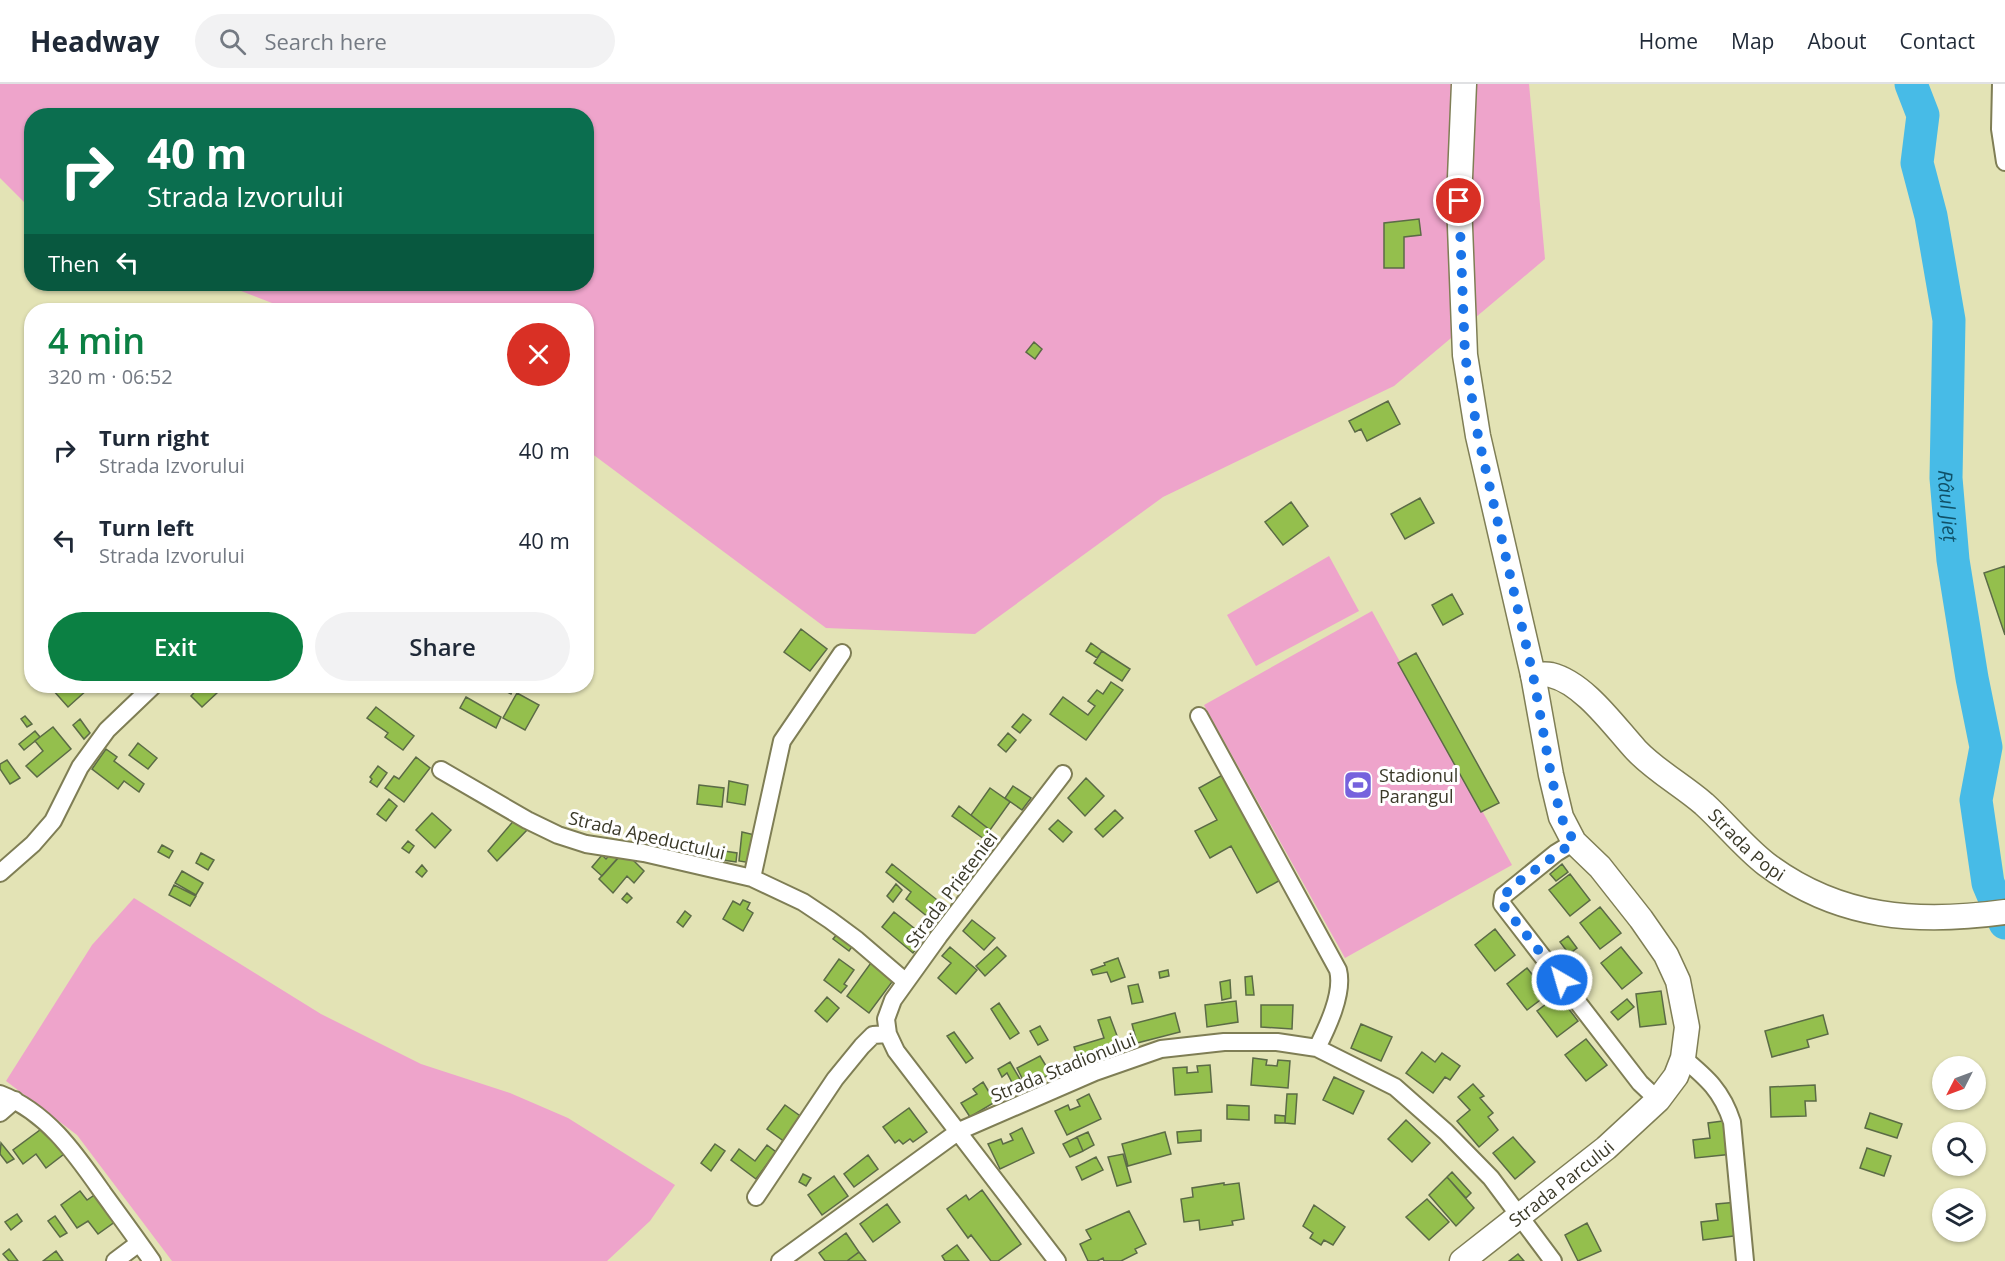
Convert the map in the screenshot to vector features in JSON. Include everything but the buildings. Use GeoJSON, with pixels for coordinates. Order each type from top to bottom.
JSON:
{"type":"FeatureCollection","features":[{"type":"Feature","properties":{"kind":"main road","name":"Strada Parcului"},"geometry":{"type":"LineString","coordinates":[[1462,1261],[1606,1148],[1658,1100],[1676,1076],[1683,1058],[1687,1027],[1684,1002],[1678,981],[1666,955],[1600,867],[1574,842],[1561,817],[1553,786],[1533,675],[1478,436],[1465,355],[1459,201],[1464,84]]}},
{"type":"Feature","properties":{"kind":"main road","name":"Strada Popi"},"geometry":{"type":"LineString","coordinates":[[1533,675],[1550,675],[1572,685],[1595,705],[1638,752],[1668,778],[1702,802],[1765,863],[1802,888],[1831,902],[1876,914],[1934,918],[2005,912]]}},
{"type":"Feature","properties":{"kind":"street"},"geometry":{"type":"LineString","coordinates":[[2001,84],[2000,129],[2005,162]]}},
{"type":"Feature","properties":{"kind":"street"},"geometry":{"type":"LineString","coordinates":[[752,878],[782,741],[842,653]]}},
{"type":"Feature","properties":{"kind":"street"},"geometry":{"type":"LineString","coordinates":[[0,873],[33,844],[53,821],[80,767],[107,730],[146,693]]}},
{"type":"Feature","properties":{"kind":"street"},"geometry":{"type":"LineString","coordinates":[[1199,716],[1338,970],[1341,982],[1325,1033],[1317,1048]]}},
{"type":"Feature","properties":{"kind":"street","name":"Strada Apeductului"},"geometry":{"type":"LineString","coordinates":[[441,770],[527,820],[558,835],[586,844],[644,853],[752,878],[803,903],[830,920],[906,982]]}},
{"type":"Feature","properties":{"kind":"street","name":"Strada Prieteniei"},"geometry":{"type":"LineString","coordinates":[[888,1034],[886,1019],[893,1000],[1063,774]]}},
{"type":"Feature","properties":{"kind":"street"},"geometry":{"type":"LineString","coordinates":[[1574,842],[1518,882],[1503,896],[1502,904],[1640,1083],[1658,1100]]}},
{"type":"Feature","properties":{"kind":"street"},"geometry":{"type":"LineString","coordinates":[[756,1197],[835,1079],[855,1054],[873,1035],[888,1034],[896,1051],[922,1086],[959,1131],[1057,1261]]}},
{"type":"Feature","properties":{"kind":"street","name":"Strada Stadionului"},"geometry":{"type":"LineString","coordinates":[[780,1261],[959,1131],[1095,1071],[1161,1049],[1224,1042],[1277,1042],[1317,1048],[1395,1088],[1446,1132],[1491,1178],[1553,1261]]}},
{"type":"Feature","properties":{"kind":"street"},"geometry":{"type":"LineString","coordinates":[[1683,1058],[1711,1081],[1726,1104],[1732,1122],[1745,1261]]}},
{"type":"Feature","properties":{"kind":"street"},"geometry":{"type":"LineString","coordinates":[[0,1113],[8,1097],[44,1122],[68,1144],[152,1261]]}},
{"type":"Feature","properties":{"kind":"street"},"geometry":{"type":"LineString","coordinates":[[115,1261],[139,1243]]}},
{"type":"Feature","properties":{"kind":"shaded area"},"geometry":{"type":"Polygon","coordinates":[[[0,84],[1529,84],[1545,259],[1394,386],[1163,497],[975,634],[826,628],[594,455],[594,303],[272,303],[241,291],[594,291],[594,108],[24,108],[24,202],[0,178],[0,84]]]}},
{"type":"Feature","properties":{"kind":"shaded area"},"geometry":{"type":"Polygon","coordinates":[[[1329,556],[1359,611],[1256,666],[1227,615],[1329,556]]]}},
{"type":"Feature","properties":{"kind":"shaded area","name":"Stadionul Parangul"},"geometry":{"type":"Polygon","coordinates":[[[1372,611],[1512,865],[1345,958],[1204,705],[1372,611]]]}},
{"type":"Feature","properties":{"kind":"shaded area"},"geometry":{"type":"Polygon","coordinates":[[[134,898],[321,1014],[421,1064],[510,1093],[568,1118],[675,1185],[650,1221],[607,1261],[172,1261],[77,1135],[6,1081],[92,945],[134,898]]]}},
{"type":"Feature","properties":{"kind":"waterway","name":"Râul Jieț"},"geometry":{"type":"LineString","coordinates":[[1911,84],[1923,115],[1917,163],[1931,216],[1949,320],[1946,478],[1953,560],[1986,747],[1976,800],[1988,883],[2005,923]]}},
{"type":"Feature","properties":{"kind":"place","name":"Stadionul Parangul"},"geometry":{"type":"Point","coordinates":[1358,785]}},
{"type":"Feature","properties":{"kind":"route"},"geometry":{"type":"LineString","coordinates":[[1459,201],[1465,355],[1478,436],[1533,675],[1551,775],[1561,817],[1574,842],[1518,882],[1503,896],[1502,904],[1562,980]]}}]}
